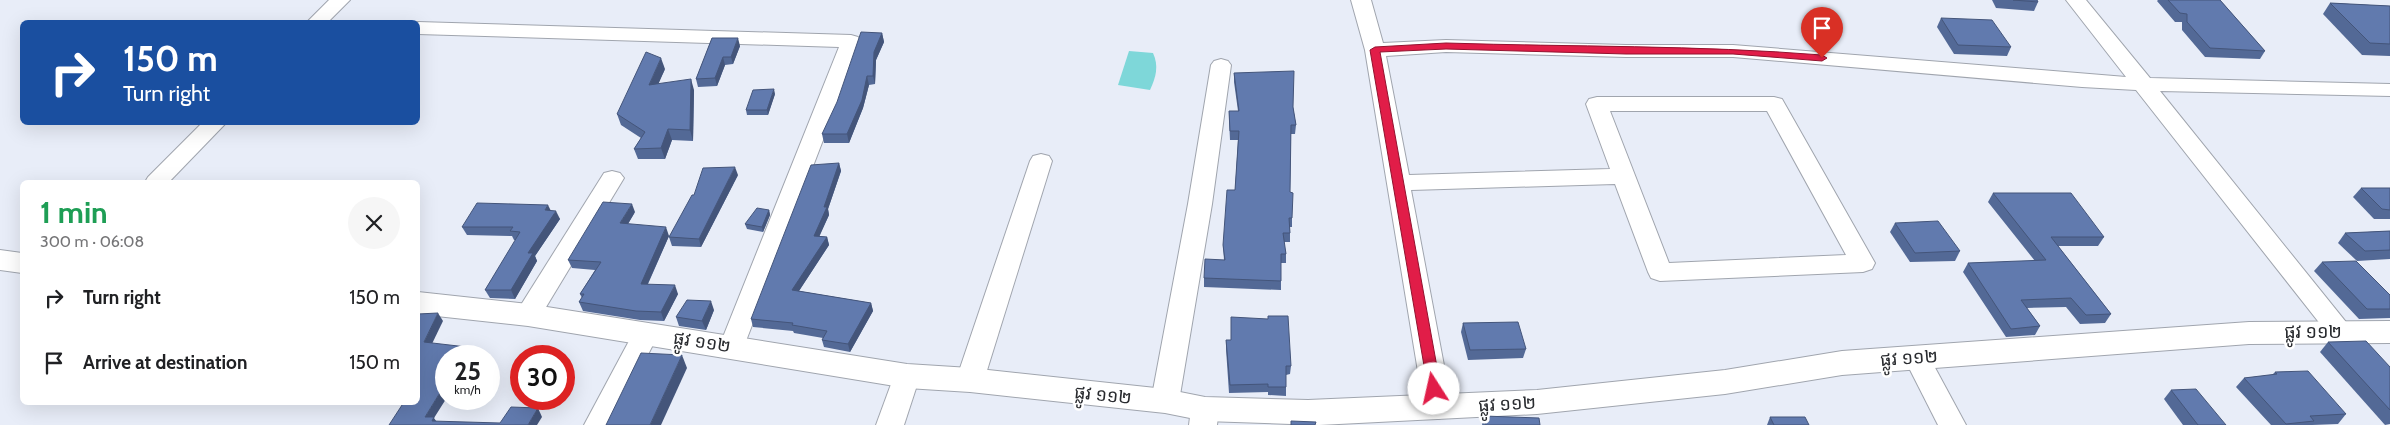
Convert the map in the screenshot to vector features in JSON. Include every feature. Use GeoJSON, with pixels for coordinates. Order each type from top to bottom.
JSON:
{"type":"FeatureCollection","features":[{"type":"Feature","properties":{"kind":"street"},"geometry":{"type":"LineString","coordinates":[[319,20],[340,0]]}},
{"type":"Feature","properties":{"kind":"street"},"geometry":{"type":"LineString","coordinates":[[1361,0],[1375,50],[1438,408]]}},
{"type":"Feature","properties":{"kind":"street"},"geometry":{"type":"LineString","coordinates":[[2076,0],[2341,332]]}},
{"type":"Feature","properties":{"kind":"street"},"geometry":{"type":"LineString","coordinates":[[420,28],[852,41],[732,347]]}},
{"type":"Feature","properties":{"kind":"street"},"geometry":{"type":"LineString","coordinates":[[1375,50],[1446,46],[1626,51],[1733,51],[2082,81],[2390,90]]}},
{"type":"Feature","properties":{"kind":"street"},"geometry":{"type":"LineString","coordinates":[[1165,401],[1200,204],[1221,65]]}},
{"type":"Feature","properties":{"kind":"street"},"geometry":{"type":"LineString","coordinates":[[1597,104],[1774,104],[1863,263],[1660,272],[1624,176],[1597,104]]}},
{"type":"Feature","properties":{"kind":"street"},"geometry":{"type":"LineString","coordinates":[[158,180],[213,125]]}},
{"type":"Feature","properties":{"kind":"street"},"geometry":{"type":"LineString","coordinates":[[970,380],[1041,161]]}},
{"type":"Feature","properties":{"kind":"street"},"geometry":{"type":"LineString","coordinates":[[1398,183],[1624,176]]}},
{"type":"Feature","properties":{"kind":"street"},"geometry":{"type":"LineString","coordinates":[[528,315],[612,178]]}},
{"type":"Feature","properties":{"kind":"street"},"geometry":{"type":"LineString","coordinates":[[0,260],[20,263]]}},
{"type":"Feature","properties":{"kind":"street","name":"ផ្លូវ ១១២"},"geometry":{"type":"LineString","coordinates":[[420,303],[528,315],[907,376],[970,380],[1165,401],[1204,417],[1438,408],[1537,402],[1725,382],[1842,363],[2249,333],[2390,332]]}},
{"type":"Feature","properties":{"kind":"street"},"geometry":{"type":"LineString","coordinates":[[598,425],[646,333]]}},
{"type":"Feature","properties":{"kind":"street"},"geometry":{"type":"LineString","coordinates":[[1916,358],[1952,425]]}},
{"type":"Feature","properties":{"kind":"street"},"geometry":{"type":"LineString","coordinates":[[890,425],[907,376]]}},
{"type":"Feature","properties":{"kind":"water"},"geometry":{"type":"Polygon","coordinates":[[[1129,51],[1153,53],[1156,62],[1156,72],[1150,90],[1118,85],[1129,51]]]}},
{"type":"Feature","properties":{"kind":"building"},"geometry":{"type":"Polygon","coordinates":[[[2013,0],[2037,0],[2038,2],[2013,0]]]}},
{"type":"Feature","properties":{"kind":"building"},"geometry":{"type":"Polygon","coordinates":[[[2168,0],[2220,0],[2265,51],[2210,48],[2187,22],[2187,14],[2180,13],[2168,0]]]}},
{"type":"Feature","properties":{"kind":"building"},"geometry":{"type":"Polygon","coordinates":[[[2330,3],[2390,6],[2390,44],[2370,43],[2330,3]]]}},
{"type":"Feature","properties":{"kind":"building"},"geometry":{"type":"Polygon","coordinates":[[[1941,18],[1992,20],[2011,47],[1958,45],[1941,18]]]}},
{"type":"Feature","properties":{"kind":"building"},"geometry":{"type":"Polygon","coordinates":[[[861,32],[882,33],[874,52],[873,76],[867,76],[862,100],[847,134],[822,134],[837,102],[861,32]]]}},
{"type":"Feature","properties":{"kind":"building"},"geometry":{"type":"Polygon","coordinates":[[[712,38],[738,38],[731,57],[723,57],[715,78],[696,79],[712,38]]]}},
{"type":"Feature","properties":{"kind":"building"},"geometry":{"type":"Polygon","coordinates":[[[646,52],[661,58],[649,85],[691,79],[690,130],[668,129],[661,148],[634,149],[645,132],[617,114],[646,52]]]}},
{"type":"Feature","properties":{"kind":"building"},"geometry":{"type":"Polygon","coordinates":[[[1294,71],[1293,107],[1296,125],[1291,125],[1290,192],[1293,193],[1292,218],[1289,218],[1290,233],[1283,233],[1286,254],[1281,254],[1281,281],[1204,278],[1205,259],[1225,260],[1223,245],[1227,190],[1235,190],[1239,131],[1230,131],[1229,111],[1239,111],[1234,73],[1294,71]]]}},
{"type":"Feature","properties":{"kind":"building"},"geometry":{"type":"Polygon","coordinates":[[[774,89],[767,110],[746,110],[753,90],[774,89]]]}},
{"type":"Feature","properties":{"kind":"building"},"geometry":{"type":"Polygon","coordinates":[[[839,163],[824,207],[827,207],[814,236],[827,237],[792,290],[871,303],[848,344],[822,340],[827,331],[792,325],[793,323],[751,319],[811,165],[839,163]]]}},
{"type":"Feature","properties":{"kind":"building"},"geometry":{"type":"Polygon","coordinates":[[[735,167],[699,239],[669,237],[692,195],[694,195],[703,168],[735,167]]]}},
{"type":"Feature","properties":{"kind":"building"},"geometry":{"type":"Polygon","coordinates":[[[2361,188],[2390,188],[2390,210],[2382,209],[2361,188]]]}},
{"type":"Feature","properties":{"kind":"building"},"geometry":{"type":"Polygon","coordinates":[[[1993,193],[2071,193],[2104,237],[2051,237],[2111,314],[2086,315],[2071,298],[2021,300],[2040,326],[2011,329],[1968,263],[2046,260],[1993,193]]]}},
{"type":"Feature","properties":{"kind":"building"},"geometry":{"type":"Polygon","coordinates":[[[603,202],[632,204],[620,223],[666,227],[641,284],[675,285],[661,312],[636,311],[579,302],[584,294],[580,294],[601,262],[568,260],[603,202]]]}},
{"type":"Feature","properties":{"kind":"building"},"geometry":{"type":"Polygon","coordinates":[[[477,203],[548,205],[545,210],[556,211],[528,253],[533,253],[511,290],[485,290],[520,232],[510,231],[513,227],[462,227],[477,203]]]}},
{"type":"Feature","properties":{"kind":"building"},"geometry":{"type":"Polygon","coordinates":[[[757,208],[769,210],[762,227],[745,224],[757,208]]]}},
{"type":"Feature","properties":{"kind":"building"},"geometry":{"type":"Polygon","coordinates":[[[1938,221],[1960,251],[1915,253],[1895,223],[1938,221]]]}},
{"type":"Feature","properties":{"kind":"building"},"geometry":{"type":"Polygon","coordinates":[[[2390,231],[2390,250],[2365,251],[2345,233],[2390,231]]]}},
{"type":"Feature","properties":{"kind":"building"},"geometry":{"type":"Polygon","coordinates":[[[2356,261],[2390,295],[2390,309],[2367,309],[2322,262],[2356,261]]]}},
{"type":"Feature","properties":{"kind":"building"},"geometry":{"type":"Polygon","coordinates":[[[687,300],[711,301],[702,321],[676,317],[687,300]]]}},
{"type":"Feature","properties":{"kind":"building"},"geometry":{"type":"Polygon","coordinates":[[[438,313],[424,342],[450,345],[435,345],[435,401],[425,417],[434,417],[432,421],[500,423],[510,408],[510,410],[537,410],[528,425],[389,425],[402,405],[420,405],[420,314],[438,313]]]}},
{"type":"Feature","properties":{"kind":"building"},"geometry":{"type":"Polygon","coordinates":[[[1268,316],[1288,316],[1291,366],[1286,366],[1286,387],[1268,387],[1268,384],[1230,385],[1226,340],[1231,340],[1231,317],[1268,319],[1268,316]]]}},
{"type":"Feature","properties":{"kind":"building"},"geometry":{"type":"Polygon","coordinates":[[[1518,322],[1526,349],[1470,350],[1463,323],[1518,322]]]}},
{"type":"Feature","properties":{"kind":"building"},"geometry":{"type":"Polygon","coordinates":[[[2366,341],[2390,367],[2390,410],[2328,342],[2366,341]]]}},
{"type":"Feature","properties":{"kind":"building"},"geometry":{"type":"Polygon","coordinates":[[[641,353],[682,355],[650,425],[606,425],[641,353]]]}},
{"type":"Feature","properties":{"kind":"building"},"geometry":{"type":"Polygon","coordinates":[[[2308,371],[2346,414],[2310,416],[2314,421],[2286,424],[2244,378],[2277,374],[2275,372],[2308,371]]]}},
{"type":"Feature","properties":{"kind":"building"},"geometry":{"type":"Polygon","coordinates":[[[2196,389],[2226,425],[2198,425],[2171,390],[2196,389]]]}},
{"type":"Feature","properties":{"kind":"building"},"geometry":{"type":"Polygon","coordinates":[[[1484,416],[1539,418],[1540,425],[1486,425],[1484,416]]]}},
{"type":"Feature","properties":{"kind":"building"},"geometry":{"type":"Polygon","coordinates":[[[1770,417],[1805,417],[1809,425],[1774,425],[1770,417]]]}},
{"type":"Feature","properties":{"kind":"building"},"geometry":{"type":"Polygon","coordinates":[[[1291,421],[1316,422],[1315,425],[1291,425],[1291,421]]]}},
{"type":"Feature","properties":{"kind":"route"},"geometry":{"type":"LineString","coordinates":[[1434,389],[1375,50],[1446,46],[1626,51],[1733,51],[1822,58]]}}]}
